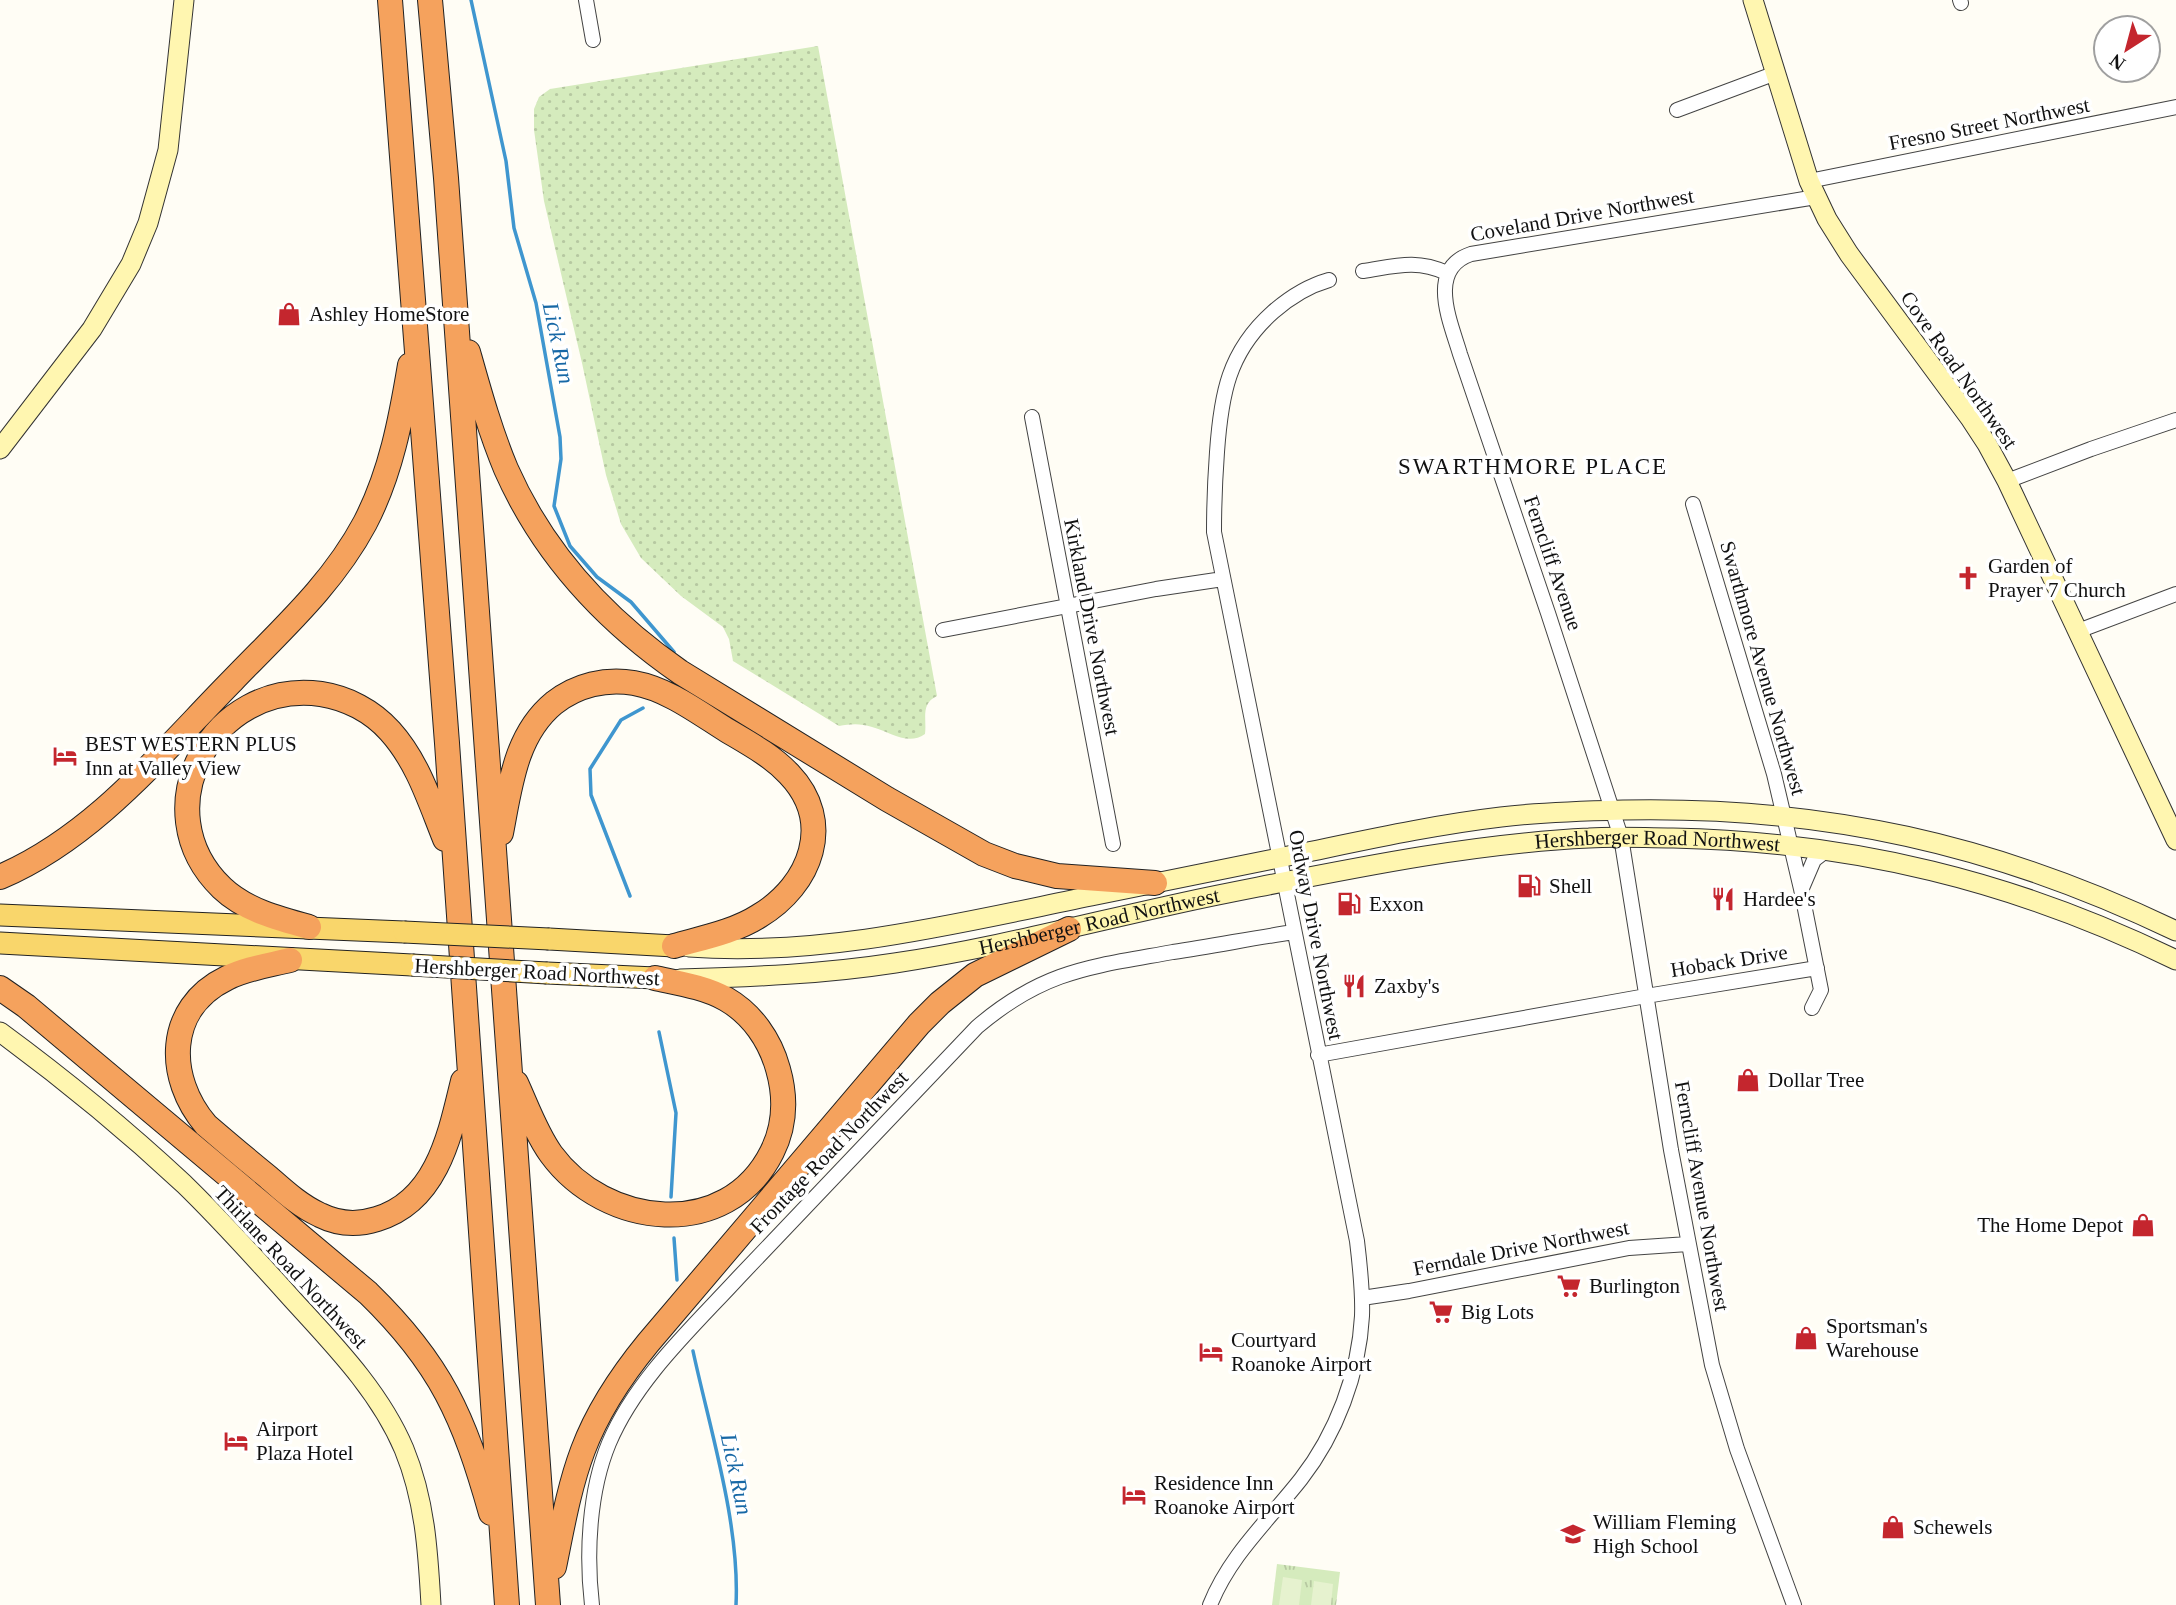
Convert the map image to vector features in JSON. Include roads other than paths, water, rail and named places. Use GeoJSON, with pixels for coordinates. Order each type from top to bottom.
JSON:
{"type":"FeatureCollection","features":[{"type":"Feature","properties":{"kind":"highway"},"geometry":{"type":"LineString","coordinates":[[390,0],[416,327],[507,1605]]}},
{"type":"Feature","properties":{"kind":"highway"},"geometry":{"type":"LineString","coordinates":[[430,0],[548,1600]]}},
{"type":"Feature","properties":{"kind":"highway"},"geometry":{"type":"LineString","coordinates":[[454,300],[494,436],[522,501],[562,563],[601,608],[631,636],[680,672],[728,702],[899,807],[984,854],[1015,866],[1057,876],[1155,883]]}},
{"type":"Feature","properties":{"kind":"highway"},"geometry":{"type":"LineString","coordinates":[[0,877],[46,855],[97,816],[310,603],[329,579],[365,522],[388,468],[398,433],[416,327]]}},
{"type":"Feature","properties":{"kind":"highway"},"geometry":{"type":"LineString","coordinates":[[495,865],[518,756],[525,739],[548,709],[569,694],[599,683],[632,683],[660,691],[777,762],[805,796],[813,826],[812,851],[807,866],[789,892],[774,906],[742,925],[674,946]]}},
{"type":"Feature","properties":{"kind":"highway"},"geometry":{"type":"LineString","coordinates":[[309,927],[274,917],[235,898],[210,873],[193,839],[188,804],[194,770],[212,737],[232,717],[247,707],[279,695],[310,692],[345,700],[376,717],[403,746],[414,764],[454,861]]}},
{"type":"Feature","properties":{"kind":"highway"},"geometry":{"type":"LineString","coordinates":[[548,1600],[572,1486],[583,1451],[611,1393],[648,1343],[940,1003],[975,975],[1069,929]]}},
{"type":"Feature","properties":{"kind":"highway"},"geometry":{"type":"LineString","coordinates":[[290,960],[227,978],[202,997],[184,1023],[177,1054],[178,1070],[188,1102],[206,1125],[293,1199],[309,1209],[334,1220],[360,1223],[386,1216],[410,1202],[433,1173],[443,1153],[452,1127],[468,1057]]}},
{"type":"Feature","properties":{"kind":"highway"},"geometry":{"type":"LineString","coordinates":[[509,1066],[536,1130],[551,1154],[578,1182],[594,1194],[633,1210],[667,1215],[704,1210],[736,1195],[757,1176],[767,1162],[781,1129],[784,1099],[776,1059],[759,1028],[724,997],[655,978]]}},
{"type":"Feature","properties":{"kind":"highway"},"geometry":{"type":"LineString","coordinates":[[0,988],[26,1006],[368,1293],[393,1317],[431,1365],[460,1417],[475,1458],[503,1558]]}},
{"type":"Feature","properties":{"kind":"main road"},"geometry":{"type":"LineString","coordinates":[[0,449],[92,329],[114,296],[135,254],[151,212],[168,150],[184,0]]}},
{"type":"Feature","properties":{"kind":"main road","name":"Cove Road Northwest"},"geometry":{"type":"LineString","coordinates":[[1754,0],[1812,189],[1849,254],[1981,435],[2007,481],[2171,819],[2176,840]]}},
{"type":"Feature","properties":{"kind":"main road","name":"Hershberger Road Northwest"},"geometry":{"type":"LineString","coordinates":[[0,915],[309,927],[722,948],[773,947],[861,939],[1155,883],[1412,830],[1476,820],[1569,811],[1669,809],[1784,817],[1875,828],[1996,858],[2085,890],[2176,931]]}},
{"type":"Feature","properties":{"kind":"main road","name":"Hershberger Road Northwest"},"geometry":{"type":"LineString","coordinates":[[0,943],[655,978],[750,977],[829,972],[896,963],[1284,883],[1472,849],[1621,837],[1712,839],[1790,845],[1928,868],[1999,888],[2089,921],[2176,960]]}},
{"type":"Feature","properties":{"kind":"main road"},"geometry":{"type":"LineString","coordinates":[[2140,913],[2159,916],[2176,912]]}},
{"type":"Feature","properties":{"kind":"main road","name":"Thirlane Road Northwest"},"geometry":{"type":"LineString","coordinates":[[0,1032],[110,1118],[187,1187],[335,1346],[368,1388],[402,1446],[418,1491],[426,1529],[431,1605]]}},
{"type":"Feature","properties":{"kind":"street"},"geometry":{"type":"LineString","coordinates":[[586,0],[593,40]]}},
{"type":"Feature","properties":{"kind":"street"},"geometry":{"type":"LineString","coordinates":[[1677,110],[1776,73]]}},
{"type":"Feature","properties":{"kind":"street","name":"Fresno Street Northwest"},"geometry":{"type":"LineString","coordinates":[[1812,189],[2176,107]]}},
{"type":"Feature","properties":{"kind":"street","name":"Coveland Drive Northwest"},"geometry":{"type":"LineString","coordinates":[[1447,273],[1463,257],[1471,254],[1812,189]]}},
{"type":"Feature","properties":{"kind":"street"},"geometry":{"type":"LineString","coordinates":[[1363,271],[1411,263],[1432,266],[1447,273]]}},
{"type":"Feature","properties":{"kind":"street","name":"Ferncliff Avenue"},"geometry":{"type":"LineString","coordinates":[[1447,273],[1444,282],[1446,303],[1460,354],[1605,785]]}},
{"type":"Feature","properties":{"kind":"street","name":"Ordway Drive Northwest"},"geometry":{"type":"LineString","coordinates":[[1210,1605],[1233,1561],[1249,1538],[1300,1479],[1329,1434],[1352,1374],[1358,1349],[1362,1298],[1357,1241],[1223,579],[1214,533],[1213,508],[1220,410],[1229,375],[1242,348],[1264,320],[1300,292],[1329,280]]}},
{"type":"Feature","properties":{"kind":"street","name":"Kirkland Drive Northwest"},"geometry":{"type":"LineString","coordinates":[[1032,417],[1113,844]]}},
{"type":"Feature","properties":{"kind":"street"},"geometry":{"type":"LineString","coordinates":[[2007,481],[2176,420]]}},
{"type":"Feature","properties":{"kind":"street","name":"Swarthmore Avenue Northwest"},"geometry":{"type":"LineString","coordinates":[[1693,504],[1784,817],[1821,990],[1812,1008]]}},
{"type":"Feature","properties":{"kind":"street"},"geometry":{"type":"LineString","coordinates":[[943,630],[1223,579]]}},
{"type":"Feature","properties":{"kind":"street"},"geometry":{"type":"LineString","coordinates":[[2078,631],[2176,594]]}},
{"type":"Feature","properties":{"kind":"street","name":"Ferncliff Avenue Northwest"},"geometry":{"type":"LineString","coordinates":[[1605,785],[1621,837],[1688,1244],[1722,1403],[1794,1605]]}},
{"type":"Feature","properties":{"kind":"street"},"geometry":{"type":"LineString","coordinates":[[1801,889],[1815,860],[1827,850]]}},
{"type":"Feature","properties":{"kind":"street","name":"Frontage Road Northwest"},"geometry":{"type":"LineString","coordinates":[[592,1605],[589,1535],[599,1475],[610,1442],[629,1406],[652,1375],[709,1310],[978,1027],[1020,995],[1059,976],[1121,960],[1294,932]]}},
{"type":"Feature","properties":{"kind":"street","name":"Hoback Drive"},"geometry":{"type":"LineString","coordinates":[[1318,1055],[1817,968]]}},
{"type":"Feature","properties":{"kind":"street","name":"Ferndale Drive Northwest"},"geometry":{"type":"LineString","coordinates":[[1362,1298],[1409,1292],[1647,1245],[1688,1244]]}},
{"type":"Feature","properties":{"kind":"waterway","name":"Lick Run"},"geometry":{"type":"LineString","coordinates":[[471,0],[506,161],[514,228],[536,303],[560,437],[561,459],[554,506],[570,546],[597,577],[631,602],[674,652]]}},
{"type":"Feature","properties":{"kind":"waterway","name":"Lick Run"},"geometry":{"type":"LineString","coordinates":[[630,896],[591,795],[590,769],[621,720],[643,708]]}},
{"type":"Feature","properties":{"kind":"waterway","name":"Lick Run"},"geometry":{"type":"LineString","coordinates":[[659,1032],[676,1113],[671,1197]]}},
{"type":"Feature","properties":{"kind":"waterway","name":"Lick Run"},"geometry":{"type":"LineString","coordinates":[[674,1238],[677,1280]]}},
{"type":"Feature","properties":{"kind":"waterway","name":"Lick Run"},"geometry":{"type":"LineString","coordinates":[[693,1351],[729,1510],[736,1574],[736,1605]]}},
{"type":"Feature","properties":{"kind":"place","name":"Ashley HomeStore"},"geometry":{"type":"Point","coordinates":[289,314]}},
{"type":"Feature","properties":{"kind":"place","name":"Garden of Prayer 7 Church"},"geometry":{"type":"Point","coordinates":[1968,578]}},
{"type":"Feature","properties":{"kind":"place","name":"BEST WESTERN PLUS Inn at Valley View"},"geometry":{"type":"Point","coordinates":[65,756]}},
{"type":"Feature","properties":{"kind":"place","name":"Shell"},"geometry":{"type":"Point","coordinates":[1529,886]}},
{"type":"Feature","properties":{"kind":"place","name":"Hardee's"},"geometry":{"type":"Point","coordinates":[1723,899]}},
{"type":"Feature","properties":{"kind":"place","name":"Exxon"},"geometry":{"type":"Point","coordinates":[1349,904]}},
{"type":"Feature","properties":{"kind":"place","name":"Zaxby's"},"geometry":{"type":"Point","coordinates":[1354,986]}},
{"type":"Feature","properties":{"kind":"place","name":"Dollar Tree"},"geometry":{"type":"Point","coordinates":[1748,1080]}},
{"type":"Feature","properties":{"kind":"place","name":"The Home Depot"},"geometry":{"type":"Point","coordinates":[2143,1225]}},
{"type":"Feature","properties":{"kind":"place","name":"Burlington"},"geometry":{"type":"Point","coordinates":[1569,1286]}},
{"type":"Feature","properties":{"kind":"place","name":"Big Lots"},"geometry":{"type":"Point","coordinates":[1441,1312]}},
{"type":"Feature","properties":{"kind":"place","name":"Sportsman's Warehouse"},"geometry":{"type":"Point","coordinates":[1806,1338]}},
{"type":"Feature","properties":{"kind":"place","name":"Courtyard Roanoke Airport"},"geometry":{"type":"Point","coordinates":[1211,1352]}},
{"type":"Feature","properties":{"kind":"place","name":"Airport Plaza Hotel"},"geometry":{"type":"Point","coordinates":[236,1441]}},
{"type":"Feature","properties":{"kind":"place","name":"Residence Inn Roanoke Airport"},"geometry":{"type":"Point","coordinates":[1134,1495]}},
{"type":"Feature","properties":{"kind":"place","name":"Schewels"},"geometry":{"type":"Point","coordinates":[1893,1527]}},
{"type":"Feature","properties":{"kind":"place","name":"William Fleming High School"},"geometry":{"type":"Point","coordinates":[1573,1534]}},
{"type":"Feature","properties":{"kind":"district","name":"SWARTHMORE PLACE"},"geometry":{"type":"Point","coordinates":[1533,466]}}]}
